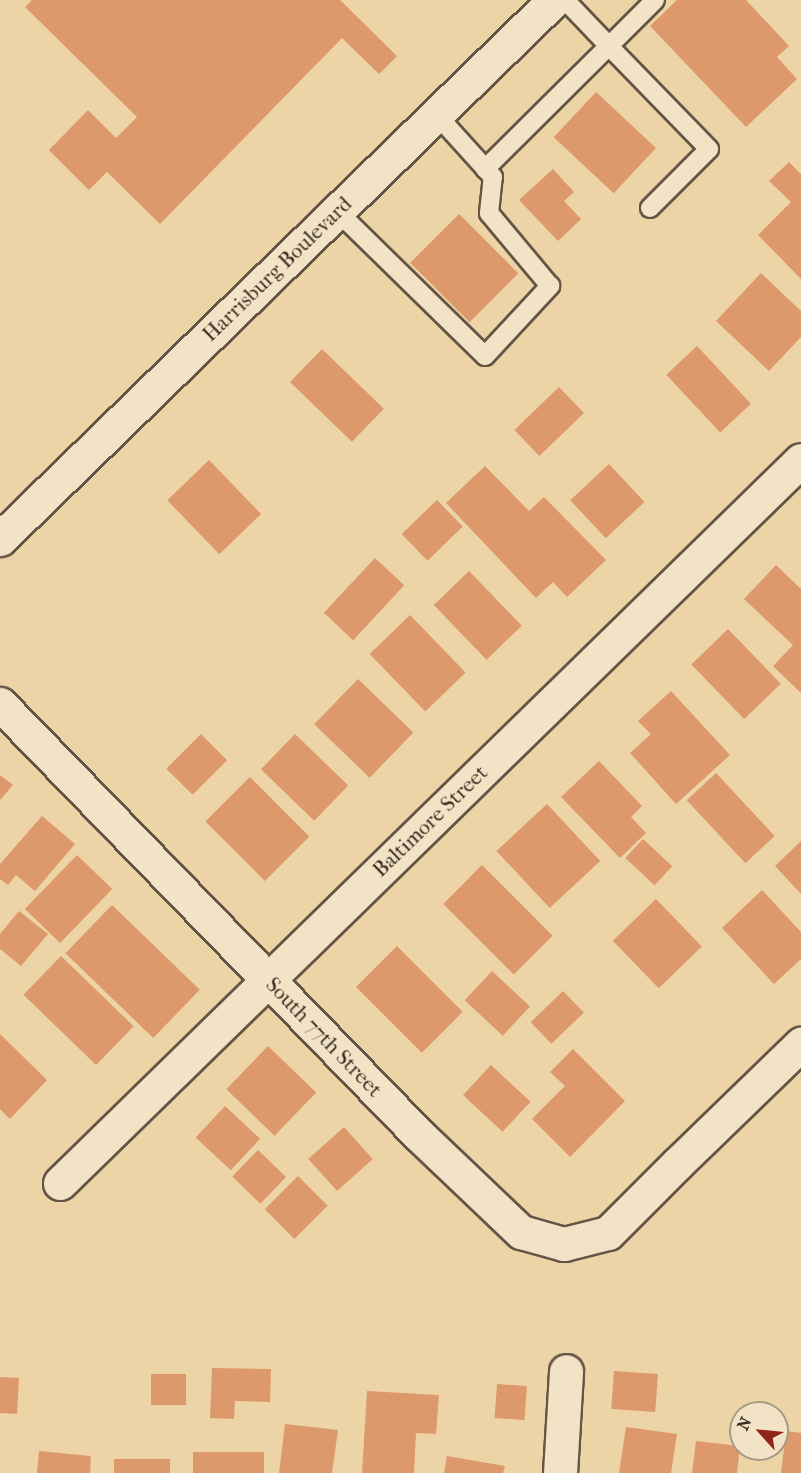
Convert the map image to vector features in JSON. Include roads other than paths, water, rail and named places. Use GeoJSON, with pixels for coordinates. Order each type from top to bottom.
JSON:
{"type":"FeatureCollection","features":[{"type":"Feature","properties":{"kind":"street","name":"Harrisburg Boulevard"},"geometry":{"type":"LineString","coordinates":[[0,539],[554,0]]}},
{"type":"Feature","properties":{"kind":"street","name":"Baltimore Street"},"geometry":{"type":"LineString","coordinates":[[60,1183],[801,460]]}},
{"type":"Feature","properties":{"kind":"street","name":"South 77th Street"},"geometry":{"type":"LineString","coordinates":[[0,704],[267,979],[521,1232],[564,1244],[608,1233],[801,1044]]}},
{"type":"Feature","properties":{"kind":"street"},"geometry":{"type":"LineString","coordinates":[[560,1473],[566,1371]]}},
{"type":"Feature","properties":{"kind":"lane"},"geometry":{"type":"LineString","coordinates":[[565,0],[709,149],[650,208]]}},
{"type":"Feature","properties":{"kind":"lane"},"geometry":{"type":"LineString","coordinates":[[485,168],[655,0]]}},
{"type":"Feature","properties":{"kind":"lane"},"geometry":{"type":"LineString","coordinates":[[337,211],[485,356],[550,286],[489,213],[493,177],[436,114]]}}]}
